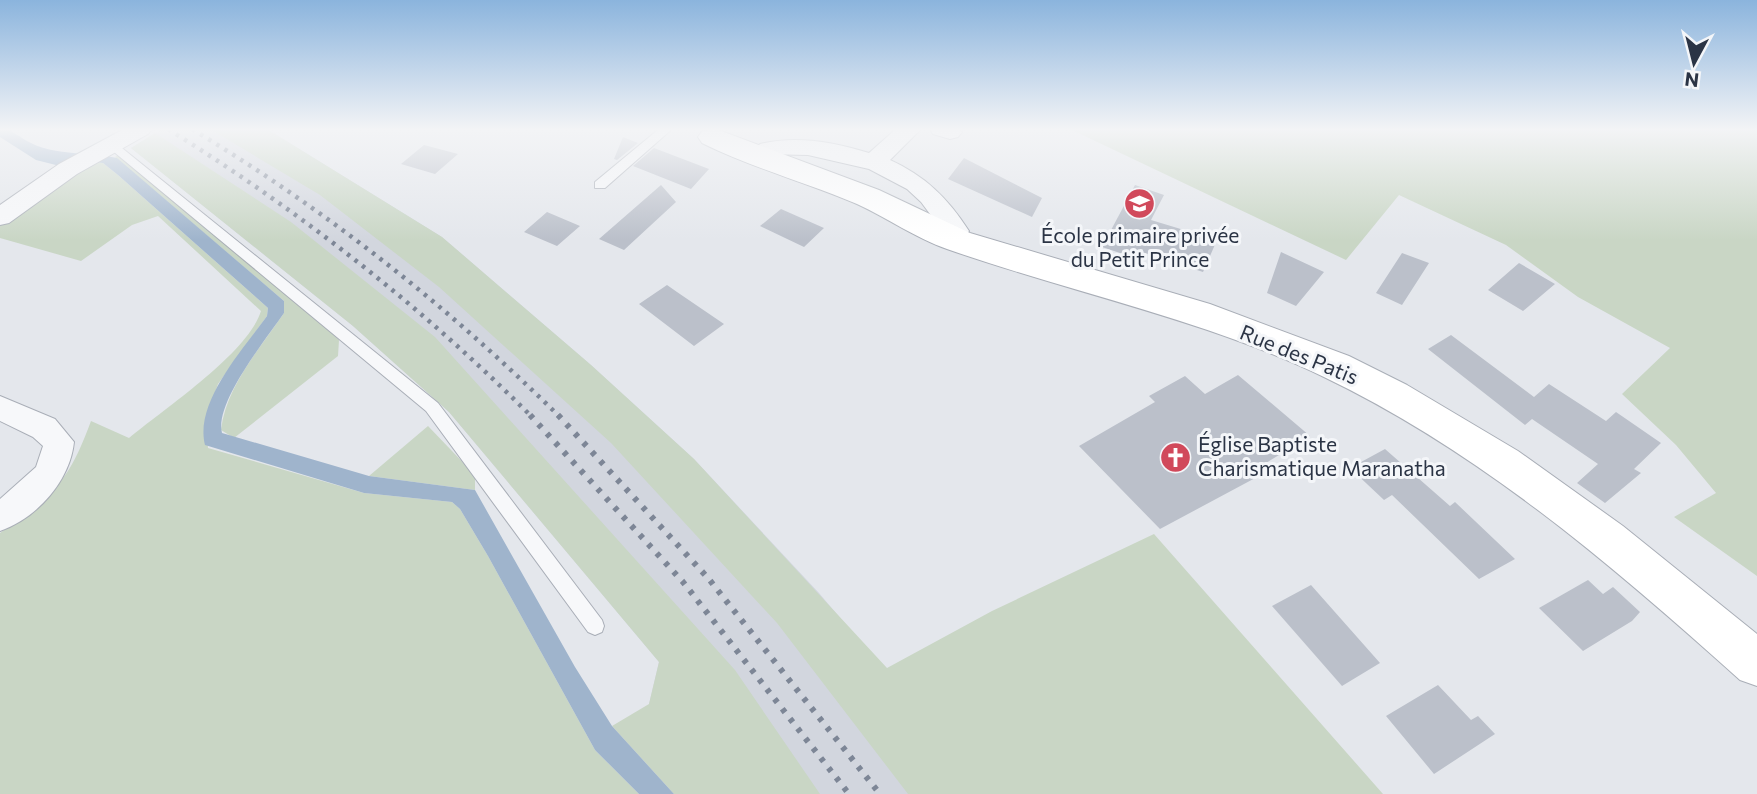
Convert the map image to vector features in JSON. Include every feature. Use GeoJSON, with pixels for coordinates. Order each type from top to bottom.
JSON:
{"type":"FeatureCollection","features":[{"type":"Feature","properties":{"kind":"main road","name":"Rue des Patis"},"geometry":{"type":"LineString","coordinates":[[790,166],[869,198],[941,234],[1238,330],[1335,366],[1462,436],[1568,508],[1757,664]]}},
{"type":"Feature","properties":{"kind":"main road","name":"Rue des Patis"},"geometry":{"type":"LineString","coordinates":[[822,166],[887,192],[956,231],[1006,254]]}},
{"type":"Feature","properties":{"kind":"main road","name":"Rue des Patis"},"geometry":{"type":"LineString","coordinates":[[1568,508],[1634,542],[1689,576],[1757,629]]}},
{"type":"Feature","properties":{"kind":"street"},"geometry":{"type":"LineString","coordinates":[[0,217],[73,166]]}},
{"type":"Feature","properties":{"kind":"street"},"geometry":{"type":"LineString","coordinates":[[880,166],[911,180],[931,197],[956,231]]}},
{"type":"Feature","properties":{"kind":"street"},"geometry":{"type":"LineString","coordinates":[[0,408],[44,428],[58,442],[58,457],[50,475],[0,517]]}},
{"type":"Feature","properties":{"kind":"lane"},"geometry":{"type":"LineString","coordinates":[[124,166],[432,407],[595,626]]}},
{"type":"Feature","properties":{"kind":"lane"},"geometry":{"type":"LineString","coordinates":[[600,185],[622,166]]}},
{"type":"Feature","properties":{"kind":"shaded area"},"geometry":{"type":"Polygon","coordinates":[[[154,166],[327,166],[442,237],[591,365],[694,459],[819,593],[989,794],[708,794],[649,704],[659,662],[449,412],[353,326],[154,166]]]}},
{"type":"Feature","properties":{"kind":"green space"},"geometry":{"type":"Polygon","coordinates":[[[87,166],[107,166],[268,308],[267,316],[218,384],[206,419],[208,448],[364,493],[452,502],[460,509],[488,556],[595,750],[639,794],[0,794],[0,533],[57,486],[75,460],[91,421],[129,438],[223,362],[253,327],[261,311],[158,216],[132,225],[81,261],[0,238],[0,226],[40,195],[87,166]]]}},
{"type":"Feature","properties":{"kind":"green space"},"geometry":{"type":"Polygon","coordinates":[[[126,166],[135,166],[285,290],[339,340],[338,356],[234,438],[221,430],[224,414],[245,368],[284,313],[284,301],[126,166]]]}},
{"type":"Feature","properties":{"kind":"green space"},"geometry":{"type":"Polygon","coordinates":[[[154,166],[206,166],[291,222],[435,337],[735,670],[820,794],[674,794],[612,726],[649,704],[659,662],[449,412],[353,326],[154,166]]]}},
{"type":"Feature","properties":{"kind":"green space"},"geometry":{"type":"Polygon","coordinates":[[[272,166],[327,166],[442,237],[591,365],[694,459],[887,668],[992,611],[1154,534],[1383,794],[908,794],[777,623],[611,443],[439,287],[320,195],[272,166]]]}},
{"type":"Feature","properties":{"kind":"green space"},"geometry":{"type":"Polygon","coordinates":[[[1148,166],[1757,166],[1757,576],[1674,517],[1716,493],[1676,445],[1622,394],[1670,348],[1578,297],[1506,245],[1399,195],[1346,260],[1148,166]]]}},
{"type":"Feature","properties":{"kind":"green space"},"geometry":{"type":"Polygon","coordinates":[[[428,426],[475,475],[475,490],[369,476],[428,426]]]}},
{"type":"Feature","properties":{"kind":"water"},"geometry":{"type":"Polygon","coordinates":[[[107,166],[126,166],[284,301],[284,313],[244,371],[226,405],[222,433],[369,476],[475,490],[575,667],[612,726],[674,794],[639,794],[595,750],[488,556],[460,509],[452,502],[364,493],[205,445],[207,411],[214,394],[223,376],[267,316],[268,308],[107,166]]]}},
{"type":"Feature","properties":{"kind":"building"},"geometry":{"type":"Polygon","coordinates":[[[408,166],[444,166],[435,174],[408,166]]]}},
{"type":"Feature","properties":{"kind":"building"},"geometry":{"type":"Polygon","coordinates":[[[633,166],[701,166],[709,169],[691,189],[633,166]]]}},
{"type":"Feature","properties":{"kind":"building"},"geometry":{"type":"Polygon","coordinates":[[[958,166],[980,166],[1042,198],[1032,217],[948,179],[958,166]]]}},
{"type":"Feature","properties":{"kind":"building"},"geometry":{"type":"Polygon","coordinates":[[[661,185],[676,202],[624,250],[599,239],[661,185]]]}},
{"type":"Feature","properties":{"kind":"building"},"geometry":{"type":"Polygon","coordinates":[[[1135,185],[1164,195],[1151,220],[1217,240],[1203,272],[1136,250],[1132,257],[1102,247],[1135,185]]]}},
{"type":"Feature","properties":{"kind":"building"},"geometry":{"type":"Polygon","coordinates":[[[781,209],[824,228],[804,247],[760,226],[781,209]]]}},
{"type":"Feature","properties":{"kind":"building"},"geometry":{"type":"Polygon","coordinates":[[[547,212],[580,226],[557,246],[524,232],[547,212]]]}},
{"type":"Feature","properties":{"kind":"building"},"geometry":{"type":"Polygon","coordinates":[[[1281,252],[1324,272],[1296,306],[1267,293],[1281,252]]]}},
{"type":"Feature","properties":{"kind":"building"},"geometry":{"type":"Polygon","coordinates":[[[1402,253],[1429,263],[1402,305],[1376,293],[1402,253]]]}},
{"type":"Feature","properties":{"kind":"building"},"geometry":{"type":"Polygon","coordinates":[[[1519,263],[1555,284],[1523,311],[1488,290],[1519,263]]]}},
{"type":"Feature","properties":{"kind":"building"},"geometry":{"type":"Polygon","coordinates":[[[667,285],[724,324],[694,346],[639,304],[667,285]]]}},
{"type":"Feature","properties":{"kind":"building"},"geometry":{"type":"Polygon","coordinates":[[[1451,335],[1534,397],[1549,384],[1606,421],[1616,412],[1661,443],[1634,469],[1641,473],[1605,503],[1577,483],[1598,464],[1532,419],[1525,425],[1428,349],[1451,335]]]}},
{"type":"Feature","properties":{"kind":"building","name":"Église Baptiste Charismatique Maranatha"},"geometry":{"type":"Polygon","coordinates":[[[1238,375],[1310,436],[1266,463],[1272,469],[1160,529],[1079,446],[1155,402],[1149,396],[1185,376],[1205,394],[1238,375]]]}},
{"type":"Feature","properties":{"kind":"building"},"geometry":{"type":"Polygon","coordinates":[[[1385,449],[1450,506],[1455,502],[1515,559],[1479,579],[1392,495],[1384,500],[1350,468],[1385,449]]]}},
{"type":"Feature","properties":{"kind":"building"},"geometry":{"type":"Polygon","coordinates":[[[1588,580],[1603,594],[1613,587],[1640,612],[1632,621],[1583,651],[1539,608],[1588,580]]]}},
{"type":"Feature","properties":{"kind":"building"},"geometry":{"type":"Polygon","coordinates":[[[1311,585],[1380,663],[1342,686],[1272,606],[1311,585]]]}},
{"type":"Feature","properties":{"kind":"building"},"geometry":{"type":"Polygon","coordinates":[[[1438,685],[1471,720],[1478,716],[1495,734],[1434,774],[1386,716],[1438,685]]]}},
{"type":"Feature","properties":{"kind":"railway"},"geometry":{"type":"LineString","coordinates":[[225,166],[358,262],[447,337],[530,415]]}},
{"type":"Feature","properties":{"kind":"railway"},"geometry":{"type":"LineString","coordinates":[[251,166],[385,262],[473,336],[559,416]]}},
{"type":"Feature","properties":{"kind":"railway"},"geometry":{"type":"LineString","coordinates":[[530,415],[683,582],[849,794]]}},
{"type":"Feature","properties":{"kind":"railway"},"geometry":{"type":"LineString","coordinates":[[559,416],[708,578],[880,794]]}},
{"type":"Feature","properties":{"kind":"place","name":"École primaire privée du Petit Prince"},"geometry":{"type":"Point","coordinates":[1140,204]}},
{"type":"Feature","properties":{"kind":"place","name":"Église Baptiste Charismatique Maranatha"},"geometry":{"type":"Point","coordinates":[1175,457]}}]}
